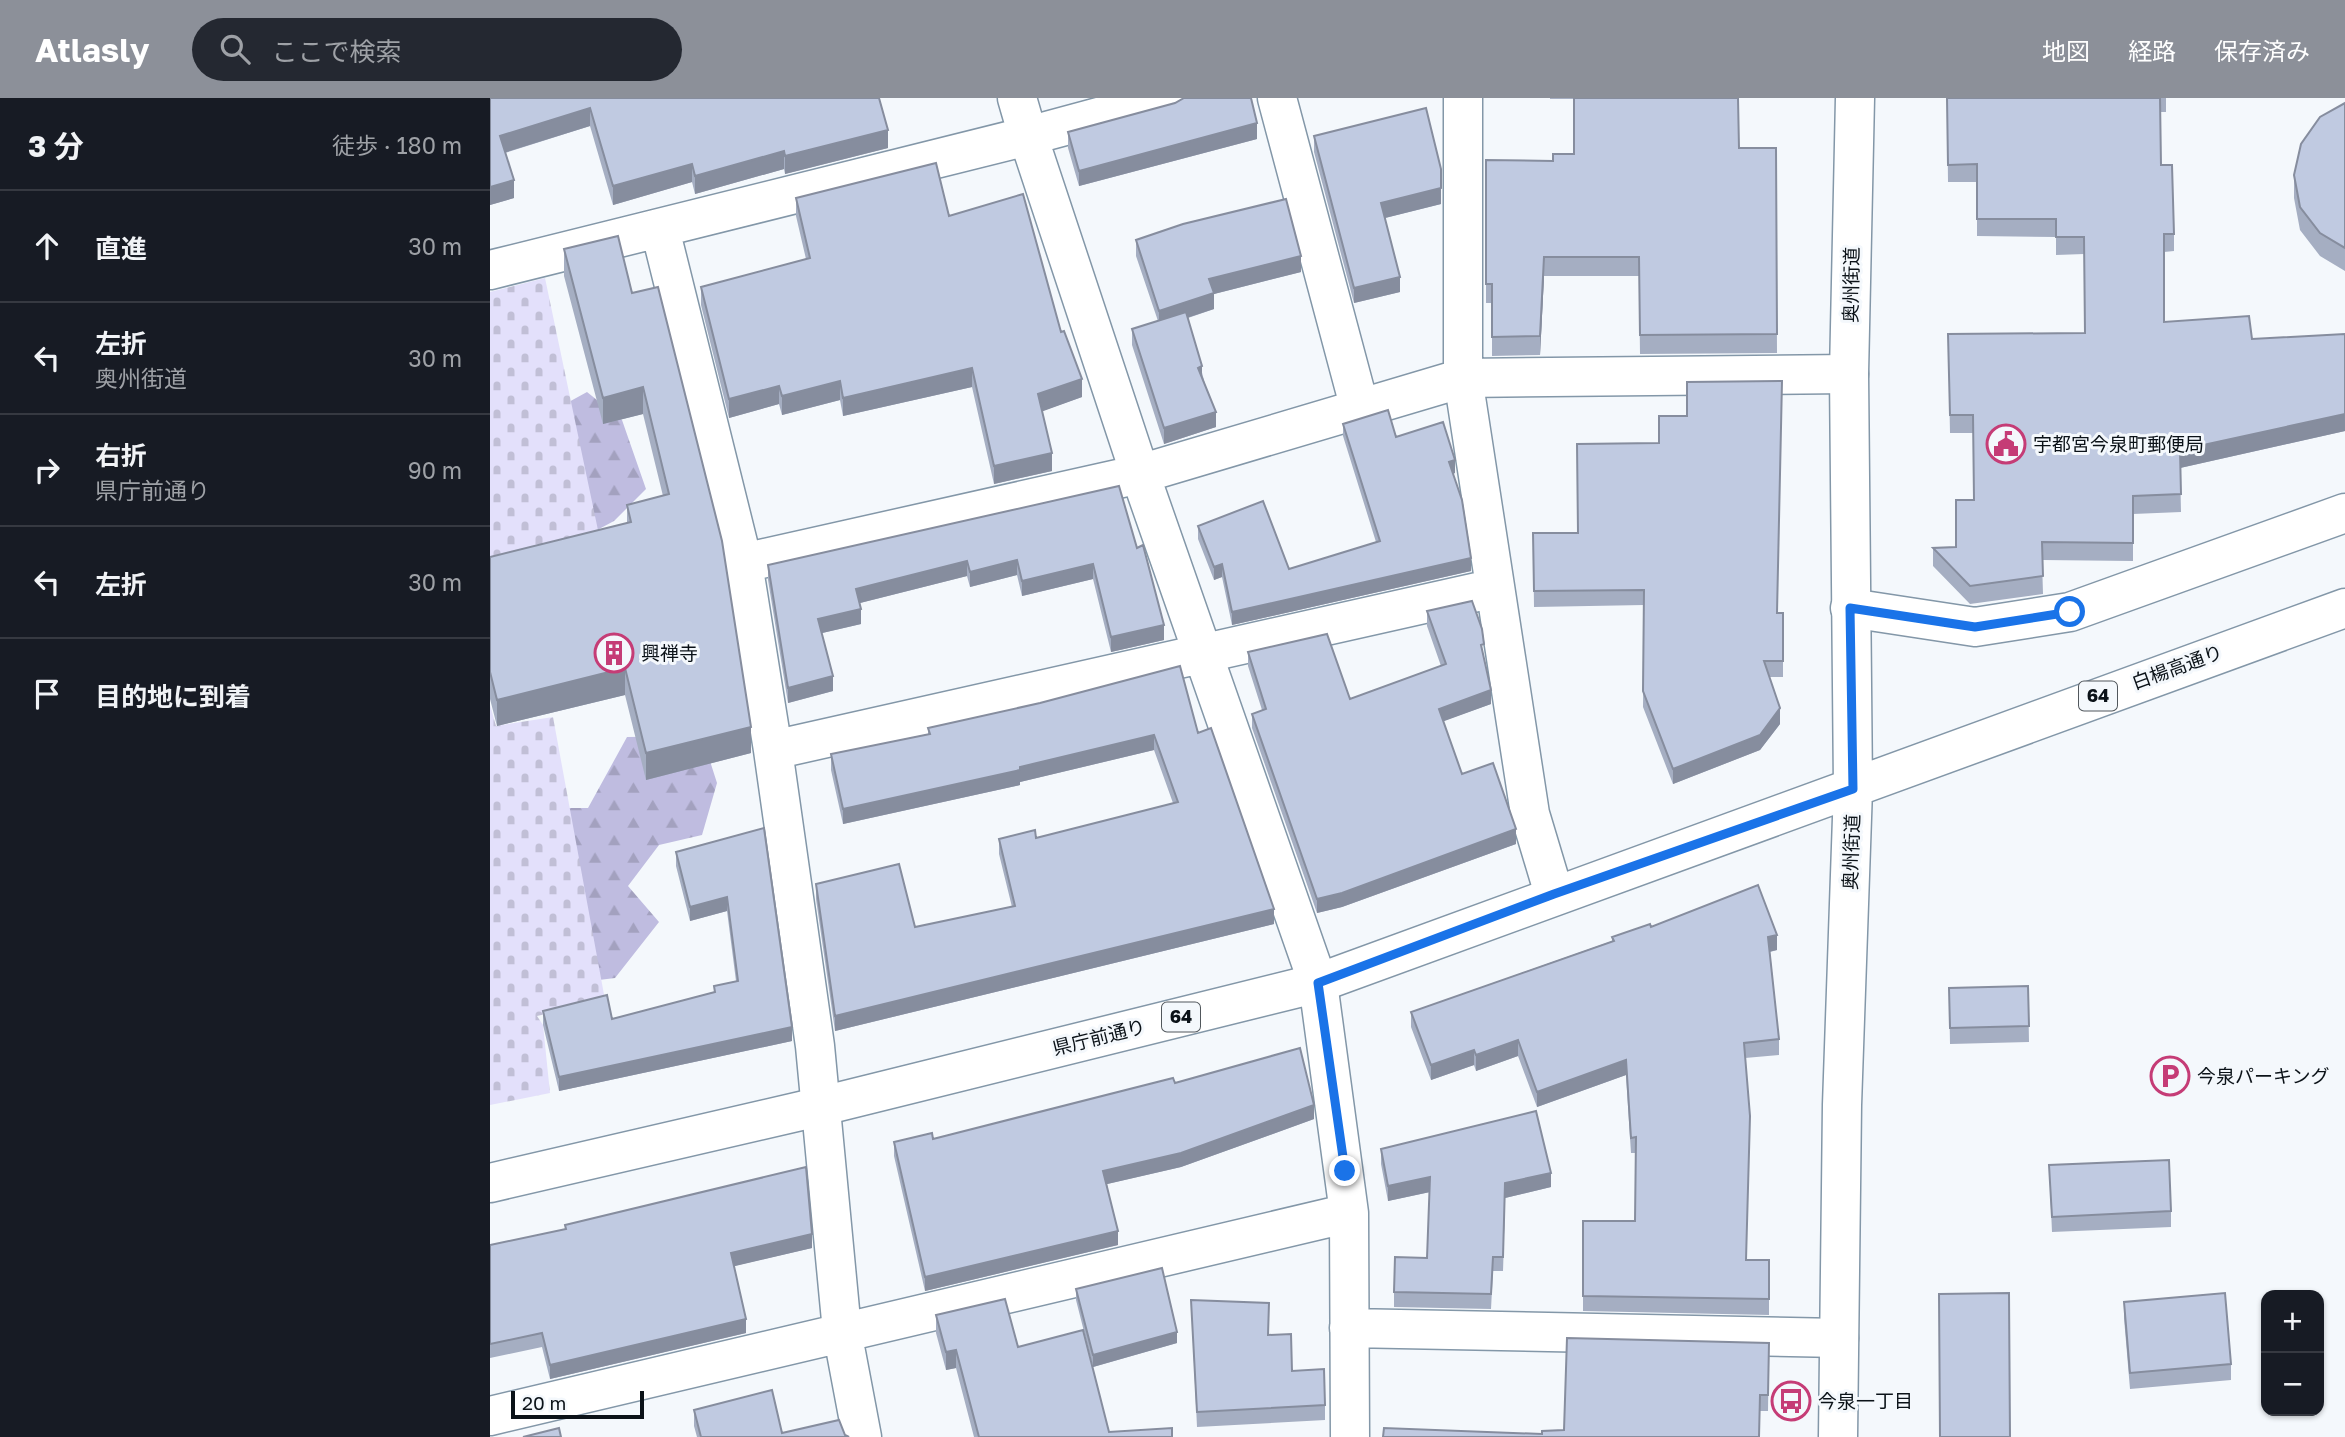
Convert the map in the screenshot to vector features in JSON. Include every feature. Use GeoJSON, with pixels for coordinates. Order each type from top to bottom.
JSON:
{"type":"FeatureCollection","features":[{"type":"Feature","properties":{"kind":"street"},"geometry":{"type":"LineString","coordinates":[[1017,98],[1140,474],[1318,983],[1349,1213],[1350,1437]]}},
{"type":"Feature","properties":{"kind":"street"},"geometry":{"type":"LineString","coordinates":[[490,270],[1028,136],[1169,98]]}},
{"type":"Feature","properties":{"kind":"street"},"geometry":{"type":"LineString","coordinates":[[1278,98],[1360,409]]}},
{"type":"Feature","properties":{"kind":"street"},"geometry":{"type":"LineString","coordinates":[[1463,98],[1463,378],[1530,814],[1554,894]]}},
{"type":"Feature","properties":{"kind":"street","name":"奥州街道"},"geometry":{"type":"LineString","coordinates":[[1838,1437],[1853,789],[1849,374],[1856,98]]}},
{"type":"Feature","properties":{"kind":"street"},"geometry":{"type":"LineString","coordinates":[[660,229],[743,563],[773,750],[815,1046],[818,1107],[842,1331],[862,1437]]}},
{"type":"Feature","properties":{"kind":"street"},"geometry":{"type":"LineString","coordinates":[[743,563],[1140,474],[1463,378],[1849,374]]}},
{"type":"Feature","properties":{"kind":"street"},"geometry":{"type":"LineString","coordinates":[[1850,608],[1975,627],[2070,612],[2345,513]]}},
{"type":"Feature","properties":{"kind":"street"},"geometry":{"type":"LineString","coordinates":[[773,750],[1495,588]]}},
{"type":"Feature","properties":{"kind":"street","name":"白楊高通り"},"geometry":{"type":"LineString","coordinates":[[1853,789],[2345,608]]}},
{"type":"Feature","properties":{"kind":"street","name":"県庁前通り"},"geometry":{"type":"LineString","coordinates":[[490,1183],[818,1107],[1318,983],[1554,894],[1853,789]]}},
{"type":"Feature","properties":{"kind":"street"},"geometry":{"type":"LineString","coordinates":[[490,1416],[1349,1213]]}},
{"type":"Feature","properties":{"kind":"street"},"geometry":{"type":"LineString","coordinates":[[1349,1328],[1770,1339],[1839,1338]]}},
{"type":"Feature","properties":{"kind":"green space"},"geometry":{"type":"Polygon","coordinates":[[[545,278],[603,554],[490,576],[490,292],[545,278]]]}},
{"type":"Feature","properties":{"kind":"green space"},"geometry":{"type":"Polygon","coordinates":[[[587,392],[622,420],[646,489],[614,521],[554,553],[556,409],[587,392]]]}},
{"type":"Feature","properties":{"kind":"green space"},"geometry":{"type":"Polygon","coordinates":[[[490,705],[496,726],[553,717],[605,1000],[537,1016],[543,1025],[550,1093],[490,1105],[490,705]]]}},
{"type":"Feature","properties":{"kind":"green space"},"geometry":{"type":"Polygon","coordinates":[[[702,736],[717,783],[702,835],[659,845],[628,886],[659,922],[615,978],[543,987],[516,808],[588,808],[627,737],[702,736]]]}},
{"type":"Feature","properties":{"kind":"building"},"geometry":{"type":"Polygon","coordinates":[[[490,98],[879,98],[888,130],[785,156],[784,151],[695,176],[692,164],[613,186],[590,108],[500,136],[514,180],[490,187],[490,98]]]}},
{"type":"Feature","properties":{"kind":"building"},"geometry":{"type":"Polygon","coordinates":[[[1184,98],[1251,98],[1257,123],[1079,171],[1068,132],[1175,103],[1184,98]]]}},
{"type":"Feature","properties":{"kind":"building"},"geometry":{"type":"Polygon","coordinates":[[[1574,98],[1738,98],[1739,148],[1776,148],[1777,334],[1640,335],[1639,257],[1544,257],[1540,336],[1492,337],[1492,284],[1486,284],[1486,160],[1553,161],[1553,154],[1574,154],[1574,98]]]}},
{"type":"Feature","properties":{"kind":"building"},"geometry":{"type":"Polygon","coordinates":[[[1947,98],[2160,98],[2161,165],[2172,165],[2174,234],[2164,234],[2164,322],[2249,316],[2252,339],[2345,334],[2345,414],[2180,450],[2181,494],[2133,496],[2133,543],[2042,542],[2043,576],[1970,586],[1933,548],[1956,547],[1956,500],[1974,500],[1973,415],[1950,415],[1948,334],[2085,333],[2084,237],[2056,237],[2056,219],[1977,219],[1977,164],[1948,165],[1947,98]]]}},
{"type":"Feature","properties":{"kind":"building"},"geometry":{"type":"Polygon","coordinates":[[[2345,103],[2345,248],[2320,233],[2300,207],[2294,175],[2301,144],[2320,117],[2345,103]]]}},
{"type":"Feature","properties":{"kind":"building"},"geometry":{"type":"Polygon","coordinates":[[[1426,108],[1441,169],[1441,188],[1381,203],[1400,277],[1354,288],[1314,136],[1426,108]]]}},
{"type":"Feature","properties":{"kind":"building"},"geometry":{"type":"Polygon","coordinates":[[[936,163],[949,216],[1023,194],[1061,332],[1064,331],[1082,379],[1038,394],[1052,453],[994,466],[972,368],[843,398],[840,381],[782,396],[779,386],[729,399],[701,287],[810,258],[796,198],[936,163]]]}},
{"type":"Feature","properties":{"kind":"building"},"geometry":{"type":"Polygon","coordinates":[[[1286,199],[1301,256],[1209,279],[1214,293],[1159,311],[1136,240],[1183,224],[1286,199]]]}},
{"type":"Feature","properties":{"kind":"building","name":"興禅寺"},"geometry":{"type":"Polygon","coordinates":[[[618,236],[632,293],[658,287],[722,541],[751,727],[646,753],[625,668],[497,700],[490,672],[490,557],[631,522],[627,505],[669,494],[643,387],[603,398],[564,249],[618,236]]]}},
{"type":"Feature","properties":{"kind":"building"},"geometry":{"type":"Polygon","coordinates":[[[1186,312],[1202,366],[1198,368],[1216,412],[1164,428],[1132,329],[1186,312]]]}},
{"type":"Feature","properties":{"kind":"building"},"geometry":{"type":"Polygon","coordinates":[[[1782,381],[1777,613],[1783,613],[1783,661],[1764,661],[1780,708],[1760,735],[1673,769],[1643,691],[1644,590],[1534,591],[1533,533],[1578,533],[1577,444],[1659,443],[1659,416],[1687,416],[1687,382],[1782,381]]]}},
{"type":"Feature","properties":{"kind":"building"},"geometry":{"type":"Polygon","coordinates":[[[1388,410],[1396,437],[1443,422],[1455,460],[1449,462],[1462,500],[1471,558],[1232,612],[1222,564],[1214,567],[1198,526],[1263,501],[1289,569],[1380,541],[1343,424],[1388,410]]]}},
{"type":"Feature","properties":{"kind":"building"},"geometry":{"type":"Polygon","coordinates":[[[1119,486],[1137,548],[1143,545],[1164,625],[1111,637],[1093,564],[1022,581],[1017,560],[970,572],[967,561],[856,589],[861,609],[818,619],[833,676],[788,688],[768,565],[1119,486]]]}},
{"type":"Feature","properties":{"kind":"building"},"geometry":{"type":"Polygon","coordinates":[[[1472,601],[1482,629],[1484,644],[1481,645],[1491,690],[1439,709],[1462,774],[1493,763],[1516,829],[1342,893],[1317,899],[1252,714],[1266,709],[1248,652],[1327,634],[1350,699],[1446,664],[1427,611],[1472,601]]]}},
{"type":"Feature","properties":{"kind":"building"},"geometry":{"type":"Polygon","coordinates":[[[1180,666],[1198,733],[1211,728],[1274,909],[835,1016],[816,884],[899,864],[915,927],[1015,906],[999,839],[1035,830],[1036,838],[1178,802],[1154,735],[1020,767],[1020,770],[843,809],[831,754],[930,734],[928,728],[1040,703],[1180,666]]]}},
{"type":"Feature","properties":{"kind":"building"},"geometry":{"type":"Polygon","coordinates":[[[764,828],[792,1027],[559,1077],[543,1011],[607,995],[612,1019],[715,992],[714,986],[738,981],[727,897],[690,907],[676,852],[764,828]]]}},
{"type":"Feature","properties":{"kind":"building"},"geometry":{"type":"Polygon","coordinates":[[[1758,885],[1777,935],[1768,937],[1779,1039],[1744,1043],[1750,1116],[1746,1260],[1769,1260],[1769,1299],[1583,1296],[1583,1221],[1635,1221],[1636,1137],[1631,1138],[1626,1060],[1537,1092],[1518,1040],[1476,1055],[1474,1050],[1431,1065],[1411,1012],[1614,941],[1612,937],[1650,924],[1651,927],[1758,885]]]}},
{"type":"Feature","properties":{"kind":"building"},"geometry":{"type":"Polygon","coordinates":[[[2028,986],[2029,1026],[1950,1028],[1949,988],[2028,986]]]}},
{"type":"Feature","properties":{"kind":"building"},"geometry":{"type":"Polygon","coordinates":[[[1300,1048],[1314,1105],[1181,1153],[1103,1171],[1118,1231],[925,1277],[894,1142],[932,1133],[933,1139],[1173,1078],[1175,1083],[1300,1048]]]}},
{"type":"Feature","properties":{"kind":"building"},"geometry":{"type":"Polygon","coordinates":[[[1536,1111],[1551,1173],[1505,1183],[1503,1257],[1493,1257],[1491,1294],[1394,1292],[1395,1257],[1427,1258],[1430,1177],[1388,1186],[1381,1149],[1536,1111]]]}},
{"type":"Feature","properties":{"kind":"building"},"geometry":{"type":"Polygon","coordinates":[[[2169,1160],[2171,1211],[2052,1217],[2049,1165],[2169,1160]]]}},
{"type":"Feature","properties":{"kind":"building"},"geometry":{"type":"Polygon","coordinates":[[[806,1167],[812,1234],[731,1253],[746,1319],[550,1365],[542,1333],[490,1344],[490,1245],[566,1229],[565,1225],[806,1167]]]}},
{"type":"Feature","properties":{"kind":"building"},"geometry":{"type":"Polygon","coordinates":[[[1162,1268],[1177,1332],[1093,1355],[1076,1289],[1162,1268]]]}},
{"type":"Feature","properties":{"kind":"building"},"geometry":{"type":"Polygon","coordinates":[[[2009,1293],[2010,1437],[1940,1437],[1939,1294],[2009,1293]]]}},
{"type":"Feature","properties":{"kind":"building"},"geometry":{"type":"Polygon","coordinates":[[[2225,1293],[2231,1364],[2130,1373],[2124,1302],[2225,1293]]]}},
{"type":"Feature","properties":{"kind":"building"},"geometry":{"type":"Polygon","coordinates":[[[1005,1299],[1018,1347],[1083,1330],[1109,1432],[1172,1428],[1172,1437],[979,1437],[956,1350],[946,1352],[936,1315],[1005,1299]]]}},
{"type":"Feature","properties":{"kind":"building"},"geometry":{"type":"Polygon","coordinates":[[[1191,1300],[1269,1303],[1268,1335],[1291,1334],[1292,1371],[1324,1369],[1325,1405],[1197,1412],[1191,1300]]]}},
{"type":"Feature","properties":{"kind":"building"},"geometry":{"type":"Polygon","coordinates":[[[1567,1338],[1769,1343],[1768,1395],[1760,1395],[1759,1437],[1383,1437],[1384,1428],[1542,1434],[1542,1431],[1564,1430],[1567,1338]]]}},
{"type":"Feature","properties":{"kind":"building"},"geometry":{"type":"Polygon","coordinates":[[[772,1390],[782,1433],[839,1420],[845,1435],[849,1437],[701,1437],[694,1410],[772,1390]]]}},
{"type":"Feature","properties":{"kind":"building"},"geometry":{"type":"Polygon","coordinates":[[[559,1428],[561,1437],[523,1437],[559,1428]]]}},
{"type":"Feature","properties":{"kind":"place","name":"宇都宮今泉町郵便局"},"geometry":{"type":"Point","coordinates":[2006,444]}},
{"type":"Feature","properties":{"kind":"place","name":"興禅寺"},"geometry":{"type":"Point","coordinates":[614,653]}},
{"type":"Feature","properties":{"kind":"place","name":"今泉パーキング"},"geometry":{"type":"Point","coordinates":[2170,1076]}},
{"type":"Feature","properties":{"kind":"place","name":"今泉一丁目"},"geometry":{"type":"Point","coordinates":[1791,1401]}},
{"type":"Feature","properties":{"kind":"route"},"geometry":{"type":"LineString","coordinates":[[1345,1171],[1325,1047],[1318,983],[1554,894],[1853,789],[1850,608],[1975,627],[2070,612]]}}]}
